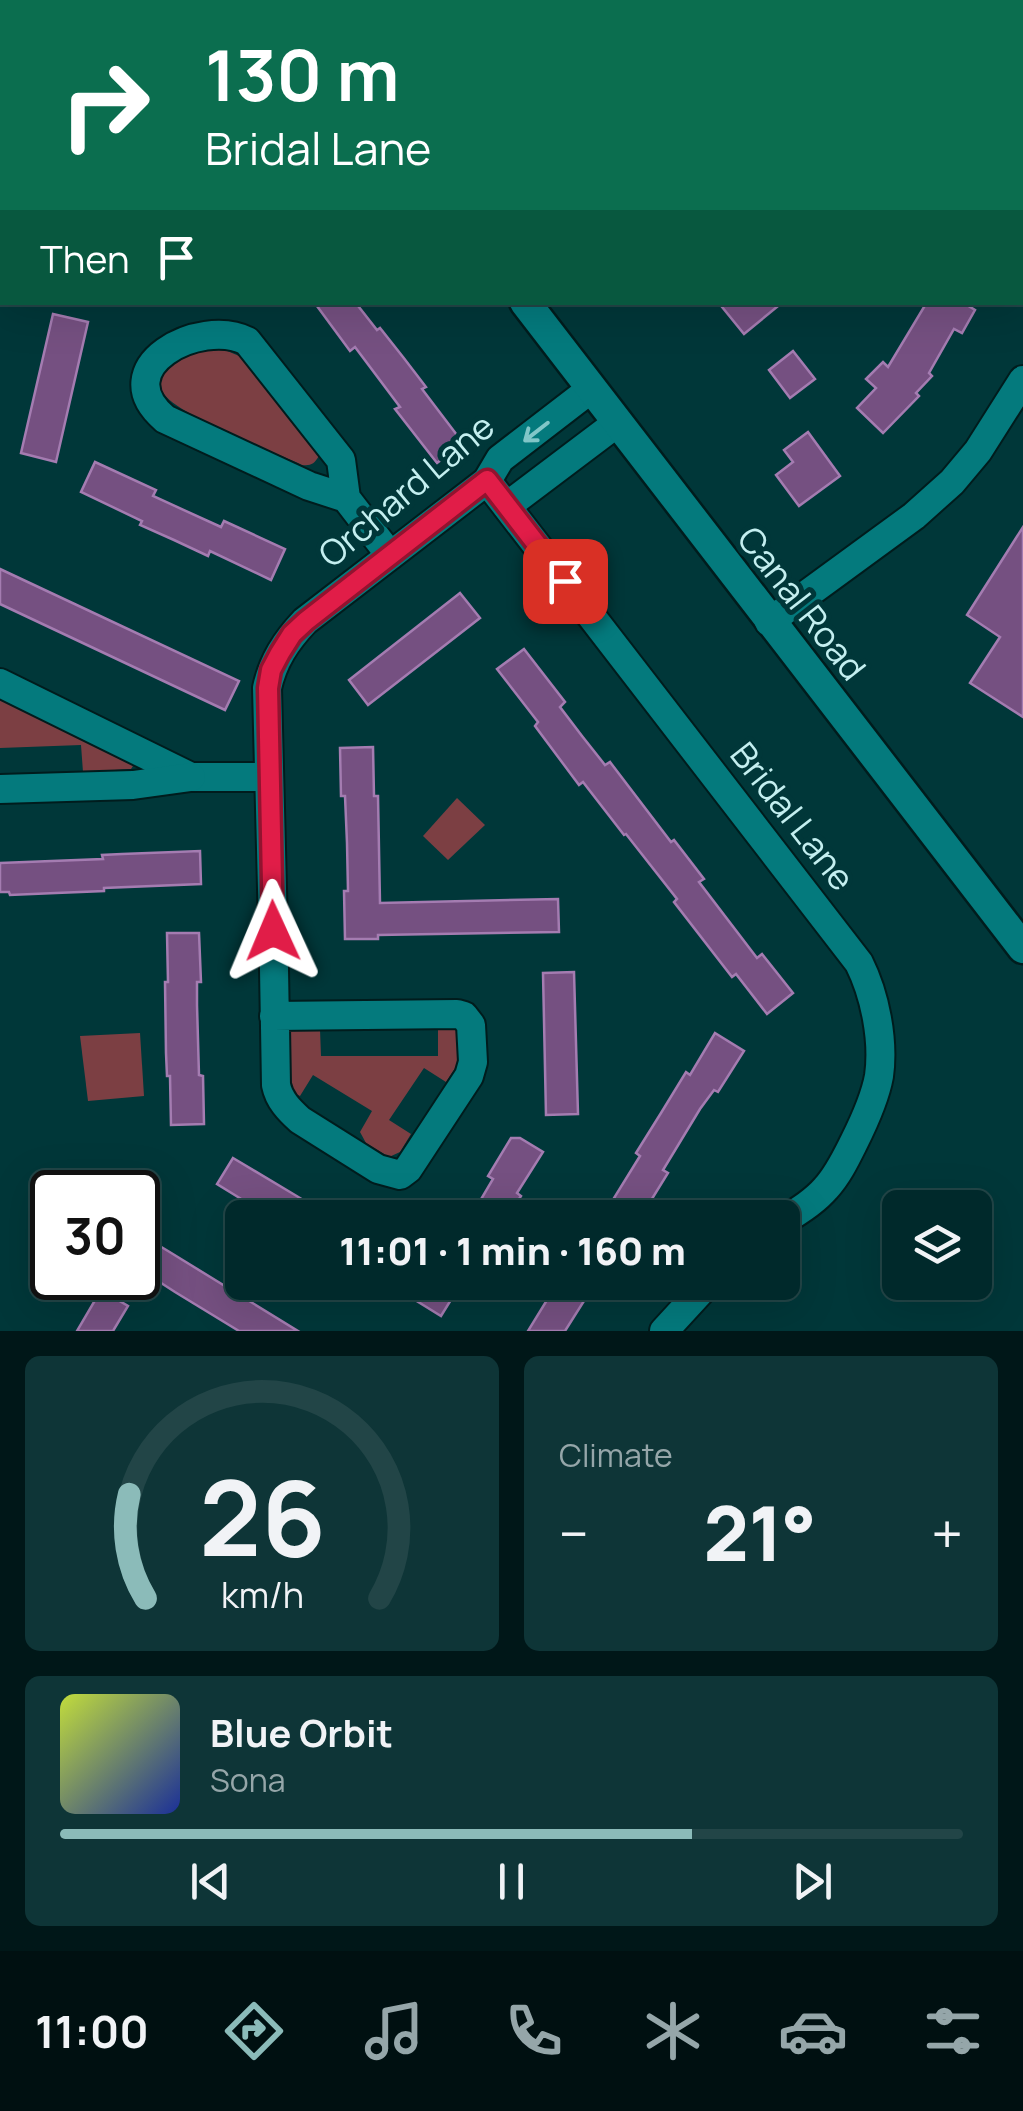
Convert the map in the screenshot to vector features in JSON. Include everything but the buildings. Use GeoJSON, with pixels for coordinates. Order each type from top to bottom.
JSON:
{"type":"FeatureCollection","features":[{"type":"Feature","properties":{"kind":"street","name":"Canal Road"},"geometry":{"type":"LineString","coordinates":[[526,305],[1023,948]]}},
{"type":"Feature","properties":{"kind":"street"},"geometry":{"type":"LineString","coordinates":[[346,498],[309,486],[165,418],[155,410],[144,388],[152,363],[181,342],[226,334],[247,340],[341,460],[346,498],[390,556]]}},
{"type":"Feature","properties":{"kind":"street"},"geometry":{"type":"LineString","coordinates":[[769,622],[914,516],[952,482],[978,450],[1023,380]]}},
{"type":"Feature","properties":{"kind":"street","name":"Orchard Lane"},"geometry":{"type":"LineString","coordinates":[[274,1016],[457,1014],[469,1020],[469,1076],[408,1170],[400,1175],[378,1169],[290,1111],[276,1085],[274,1016],[268,688],[271,670],[292,634],[319,610],[487,480],[500,459],[591,389]]}},
{"type":"Feature","properties":{"kind":"street"},"geometry":{"type":"LineString","coordinates":[[507,506],[617,423]]}},
{"type":"Feature","properties":{"kind":"street","name":"Bridal Lane"},"geometry":{"type":"LineString","coordinates":[[487,480],[859,962],[869,982],[877,1022],[878,1078],[842,1166],[825,1189],[800,1210]]}},
{"type":"Feature","properties":{"kind":"street"},"geometry":{"type":"LineString","coordinates":[[0,683],[191,777]]}},
{"type":"Feature","properties":{"kind":"street"},"geometry":{"type":"LineString","coordinates":[[0,789],[134,785],[191,777],[270,777]]}},
{"type":"Feature","properties":{"kind":"street"},"geometry":{"type":"LineString","coordinates":[[664,1331],[692,1300]]}},
{"type":"Feature","properties":{"kind":"shaded area"},"geometry":{"type":"Polygon","coordinates":[[[210,348],[244,358],[317,450],[319,456],[314,463],[302,465],[228,433],[188,413],[164,394],[160,376],[165,369],[210,348]]]}},
{"type":"Feature","properties":{"kind":"shaded area"},"geometry":{"type":"Polygon","coordinates":[[[0,698],[129,760],[133,766],[83,772],[81,745],[0,748],[0,698]]]}},
{"type":"Feature","properties":{"kind":"shaded area"},"geometry":{"type":"Polygon","coordinates":[[[457,798],[485,825],[448,860],[423,836],[457,798]]]}},
{"type":"Feature","properties":{"kind":"shaded area"},"geometry":{"type":"Polygon","coordinates":[[[289,1029],[320,1029],[321,1056],[438,1056],[438,1029],[459,1029],[459,1062],[446,1082],[424,1068],[389,1120],[411,1134],[400,1152],[389,1157],[366,1143],[360,1132],[372,1111],[313,1075],[300,1096],[289,1090],[289,1029]]]}},
{"type":"Feature","properties":{"kind":"shaded area"},"geometry":{"type":"Polygon","coordinates":[[[140,1033],[144,1096],[88,1101],[80,1036],[140,1033]]]}},
{"type":"Feature","properties":{"kind":"route"},"geometry":{"type":"LineString","coordinates":[[273,931],[268,688],[271,670],[292,634],[487,480],[565,581]]}}]}
